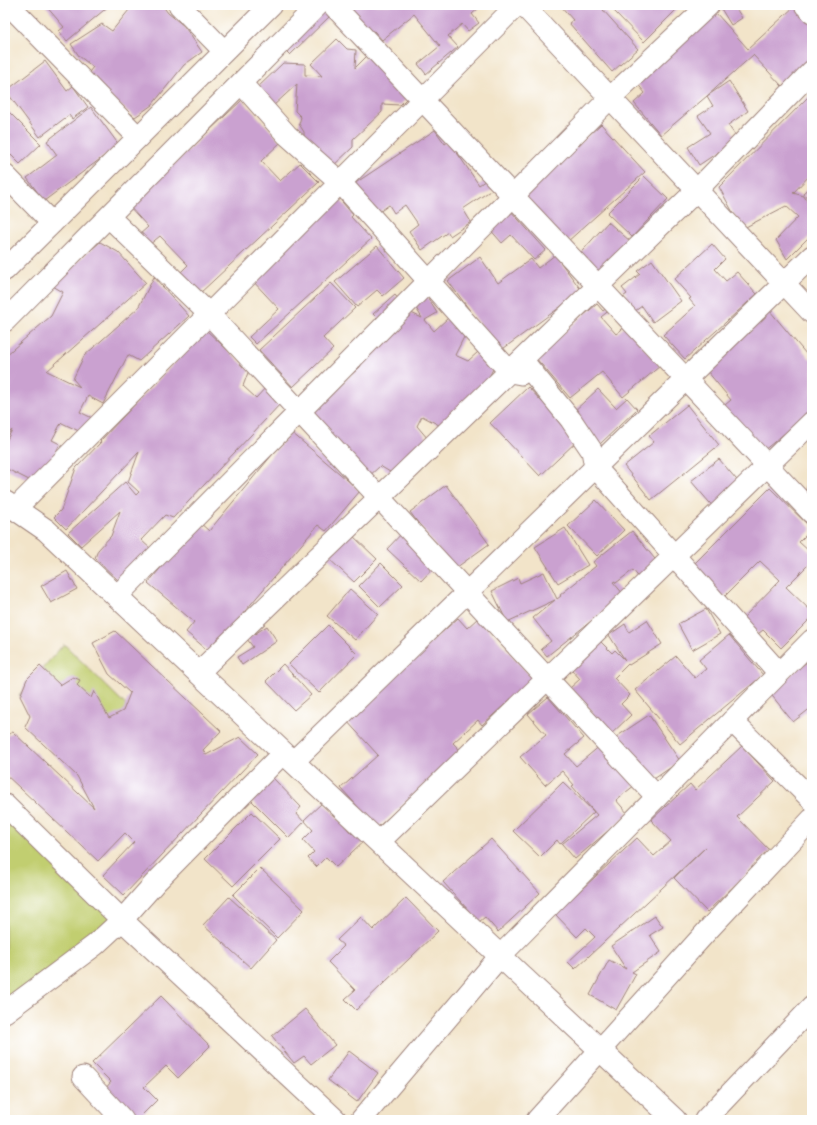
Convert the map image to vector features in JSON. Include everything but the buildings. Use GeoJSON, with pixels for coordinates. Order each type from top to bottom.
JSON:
{"type":"FeatureCollection","features":[{"type":"Feature","properties":{"kind":"street"},"geometry":{"type":"LineString","coordinates":[[9,5],[138,137]]}},
{"type":"Feature","properties":{"kind":"street"},"geometry":{"type":"LineString","coordinates":[[179,5],[224,51]]}},
{"type":"Feature","properties":{"kind":"street"},"geometry":{"type":"LineString","coordinates":[[5,270],[271,5]]}},
{"type":"Feature","properties":{"kind":"street"},"geometry":{"type":"LineString","coordinates":[[5,321],[318,5]]}},
{"type":"Feature","properties":{"kind":"street"},"geometry":{"type":"LineString","coordinates":[[333,5],[812,513]]}},
{"type":"Feature","properties":{"kind":"street"},"geometry":{"type":"LineString","coordinates":[[517,5],[209,314],[10,506],[46,530],[675,1120]]}},
{"type":"Feature","properties":{"kind":"street"},"geometry":{"type":"LineString","coordinates":[[524,5],[812,313]]}},
{"type":"Feature","properties":{"kind":"street"},"geometry":{"type":"LineString","coordinates":[[117,596],[610,98],[710,5]]}},
{"type":"Feature","properties":{"kind":"street"},"geometry":{"type":"LineString","coordinates":[[805,5],[812,12]]}},
{"type":"Feature","properties":{"kind":"street"},"geometry":{"type":"LineString","coordinates":[[198,673],[697,190],[812,70]]}},
{"type":"Feature","properties":{"kind":"street"},"geometry":{"type":"LineString","coordinates":[[240,83],[287,135],[340,182],[510,372],[521,374],[528,367],[571,420],[592,451],[595,467],[779,673]]}},
{"type":"Feature","properties":{"kind":"street"},"geometry":{"type":"LineString","coordinates":[[5,175],[52,223]]}},
{"type":"Feature","properties":{"kind":"street"},"geometry":{"type":"LineString","coordinates":[[109,217],[209,314],[657,797]]}},
{"type":"Feature","properties":{"kind":"street"},"geometry":{"type":"LineString","coordinates":[[5,1012],[95,945],[122,920],[155,883],[288,757],[467,592],[812,256]]}},
{"type":"Feature","properties":{"kind":"street"},"geometry":{"type":"LineString","coordinates":[[379,842],[812,422]]}},
{"type":"Feature","properties":{"kind":"street"},"geometry":{"type":"LineString","coordinates":[[361,1120],[500,956],[812,640]]}},
{"type":"Feature","properties":{"kind":"street"},"geometry":{"type":"LineString","coordinates":[[732,721],[812,800]]}},
{"type":"Feature","properties":{"kind":"street"},"geometry":{"type":"LineString","coordinates":[[5,805],[122,920],[336,1120]]}},
{"type":"Feature","properties":{"kind":"street"},"geometry":{"type":"LineString","coordinates":[[537,1120],[708,930],[812,819]]}},
{"type":"Feature","properties":{"kind":"street"},"geometry":{"type":"LineString","coordinates":[[705,1120],[812,1007]]}},
{"type":"Feature","properties":{"kind":"street"},"geometry":{"type":"LineString","coordinates":[[83,1077],[123,1120]]}},
{"type":"Feature","properties":{"kind":"green space"},"geometry":{"type":"Polygon","coordinates":[[[64,644],[149,728],[102,777],[19,695],[64,644]]]}},
{"type":"Feature","properties":{"kind":"green space"},"geometry":{"type":"Polygon","coordinates":[[[5,805],[122,920],[5,1012],[5,805]]]}}]}
